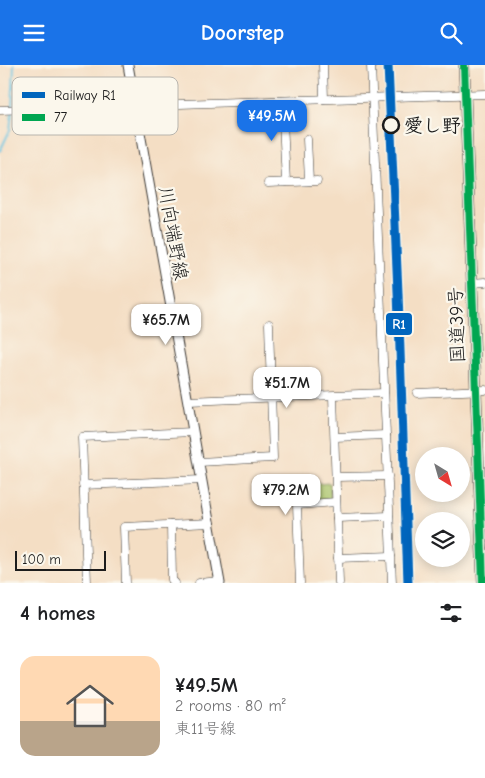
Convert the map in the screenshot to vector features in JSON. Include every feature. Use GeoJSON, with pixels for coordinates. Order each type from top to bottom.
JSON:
{"type":"FeatureCollection","features":[{"type":"Feature","properties":{"kind":"highway","name":"国道39号"},"geometry":{"type":"LineString","coordinates":[[464,65],[472,283],[480,391],[483,583]]}},
{"type":"Feature","properties":{"kind":"main road","name":"川向端野線"},"geometry":{"type":"LineString","coordinates":[[140,135],[220,582]]}},
{"type":"Feature","properties":{"kind":"street"},"geometry":{"type":"LineString","coordinates":[[323,65],[324,99]]}},
{"type":"Feature","properties":{"kind":"street"},"geometry":{"type":"LineString","coordinates":[[371,65],[392,583]]}},
{"type":"Feature","properties":{"kind":"street"},"geometry":{"type":"LineString","coordinates":[[178,104],[485,93]]}},
{"type":"Feature","properties":{"kind":"street"},"geometry":{"type":"LineString","coordinates":[[282,101],[286,182]]}},
{"type":"Feature","properties":{"kind":"street"},"geometry":{"type":"LineString","coordinates":[[268,183],[313,181],[307,139]]}},
{"type":"Feature","properties":{"kind":"street"},"geometry":{"type":"LineString","coordinates":[[472,283],[485,283]]}},
{"type":"Feature","properties":{"kind":"street"},"geometry":{"type":"LineString","coordinates":[[199,462],[274,458],[269,324]]}},
{"type":"Feature","properties":{"kind":"street"},"geometry":{"type":"LineString","coordinates":[[417,393],[480,391]]}},
{"type":"Feature","properties":{"kind":"street"},"geometry":{"type":"LineString","coordinates":[[188,401],[384,393]]}},
{"type":"Feature","properties":{"kind":"street"},"geometry":{"type":"LineString","coordinates":[[333,396],[339,583]]}},
{"type":"Feature","properties":{"kind":"street"},"geometry":{"type":"LineString","coordinates":[[87,583],[82,437],[194,432]]}},
{"type":"Feature","properties":{"kind":"street"},"geometry":{"type":"LineString","coordinates":[[334,437],[386,435]]}},
{"type":"Feature","properties":{"kind":"street"},"geometry":{"type":"LineString","coordinates":[[336,477],[388,476]]}},
{"type":"Feature","properties":{"kind":"street"},"geometry":{"type":"LineString","coordinates":[[83,485],[202,480]]}},
{"type":"Feature","properties":{"kind":"street"},"geometry":{"type":"LineString","coordinates":[[300,583],[297,505],[336,502]]}},
{"type":"Feature","properties":{"kind":"street"},"geometry":{"type":"LineString","coordinates":[[337,518],[389,515]]}},
{"type":"Feature","properties":{"kind":"street"},"geometry":{"type":"LineString","coordinates":[[126,583],[124,527],[210,523]]}},
{"type":"Feature","properties":{"kind":"street"},"geometry":{"type":"LineString","coordinates":[[171,525],[172,579],[175,583]]}},
{"type":"Feature","properties":{"kind":"street"},"geometry":{"type":"LineString","coordinates":[[338,558],[391,556]]}},
{"type":"Feature","properties":{"kind":"street"},"geometry":{"type":"LineString","coordinates":[[199,583],[220,582]]}},
{"type":"Feature","properties":{"kind":"green space"},"geometry":{"type":"Polygon","coordinates":[[[330,483],[331,499],[303,501],[302,485],[330,483]]]}},
{"type":"Feature","properties":{"kind":"waterway"},"geometry":{"type":"LineString","coordinates":[[13,77],[14,65]]}},
{"type":"Feature","properties":{"kind":"waterway"},"geometry":{"type":"LineString","coordinates":[[0,151],[10,130],[12,112]]}},
{"type":"Feature","properties":{"kind":"rail line","name":"R1"},"geometry":{"type":"LineString","coordinates":[[388,65],[408,583]]}},
{"type":"Feature","properties":{"kind":"transit line","name":"77"},"geometry":{"type":"LineString","coordinates":[[464,65],[483,583]]}},
{"type":"Feature","properties":{"kind":"place","name":"愛し野"},"geometry":{"type":"Point","coordinates":[391,125]}}]}
